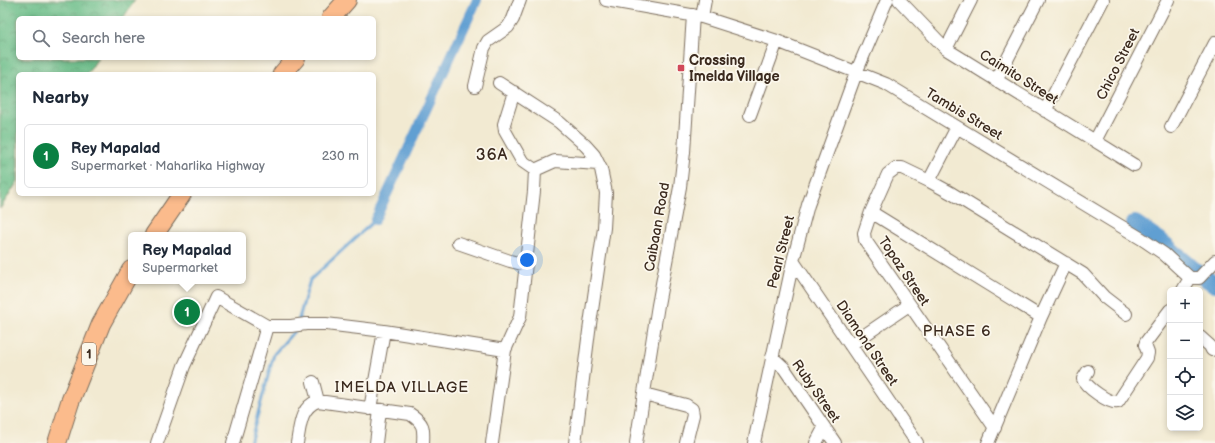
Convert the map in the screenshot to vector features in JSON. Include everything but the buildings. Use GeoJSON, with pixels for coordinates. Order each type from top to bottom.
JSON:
{"type":"FeatureCollection","features":[{"type":"Feature","properties":{"kind":"highway"},"geometry":{"type":"LineString","coordinates":[[333,16],[346,0]]}},
{"type":"Feature","properties":{"kind":"highway"},"geometry":{"type":"LineString","coordinates":[[284,72],[294,60]]}},
{"type":"Feature","properties":{"kind":"highway"},"geometry":{"type":"LineString","coordinates":[[156,232],[181,196]]}},
{"type":"Feature","properties":{"kind":"highway","name":"1"},"geometry":{"type":"LineString","coordinates":[[57,443],[70,402],[101,324],[128,275]]}},
{"type":"Feature","properties":{"kind":"street"},"geometry":{"type":"LineString","coordinates":[[475,86],[484,48],[488,41],[508,27],[514,18],[520,0]]}},
{"type":"Feature","properties":{"kind":"street","name":"Tambis Street"},"geometry":{"type":"LineString","coordinates":[[606,0],[697,16],[776,41],[886,84],[1142,239],[1164,254],[1190,278]]}},
{"type":"Feature","properties":{"kind":"street","name":"Caibaan Road"},"geometry":{"type":"LineString","coordinates":[[636,443],[665,266],[680,187],[697,16],[705,0]]}},
{"type":"Feature","properties":{"kind":"street","name":"Pearl Street"},"geometry":{"type":"LineString","coordinates":[[754,443],[793,261],[808,205],[856,73],[887,0]]}},
{"type":"Feature","properties":{"kind":"street","name":"Caimito Street"},"geometry":{"type":"LineString","coordinates":[[899,0],[946,50],[1134,165]]}},
{"type":"Feature","properties":{"kind":"street"},"geometry":{"type":"LineString","coordinates":[[946,50],[971,0]]}},
{"type":"Feature","properties":{"kind":"street"},"geometry":{"type":"LineString","coordinates":[[996,81],[1038,0]]}},
{"type":"Feature","properties":{"kind":"street"},"geometry":{"type":"LineString","coordinates":[[1045,111],[1103,0]]}},
{"type":"Feature","properties":{"kind":"street","name":"Chico Street"},"geometry":{"type":"LineString","coordinates":[[1095,141],[1168,0]]}},
{"type":"Feature","properties":{"kind":"street"},"geometry":{"type":"LineString","coordinates":[[750,115],[776,41]]}},
{"type":"Feature","properties":{"kind":"street"},"geometry":{"type":"LineString","coordinates":[[1171,127],[1215,43]]}},
{"type":"Feature","properties":{"kind":"street"},"geometry":{"type":"LineString","coordinates":[[499,83],[559,122],[594,155],[601,169],[606,193],[606,202],[575,443]]}},
{"type":"Feature","properties":{"kind":"street"},"geometry":{"type":"LineString","coordinates":[[514,92],[504,124],[505,131],[522,161],[535,170]]}},
{"type":"Feature","properties":{"kind":"street"},"geometry":{"type":"LineString","coordinates":[[929,180],[958,128]]}},
{"type":"Feature","properties":{"kind":"street"},"geometry":{"type":"LineString","coordinates":[[535,170],[555,161],[598,164]]}},
{"type":"Feature","properties":{"kind":"street","name":"Topaz Street"},"geometry":{"type":"LineString","coordinates":[[995,428],[865,240],[864,233],[871,212],[888,174],[896,168],[902,168],[929,180],[1083,274],[1104,297],[1126,314]]}},
{"type":"Feature","properties":{"kind":"street"},"geometry":{"type":"LineString","coordinates":[[492,443],[505,350],[520,317],[535,170]]}},
{"type":"Feature","properties":{"kind":"street"},"geometry":{"type":"LineString","coordinates":[[871,212],[1041,317]]}},
{"type":"Feature","properties":{"kind":"street"},"geometry":{"type":"LineString","coordinates":[[458,243],[510,261],[526,264]]}},
{"type":"Feature","properties":{"kind":"street","name":"Diamond Street"},"geometry":{"type":"LineString","coordinates":[[793,261],[917,443]]}},
{"type":"Feature","properties":{"kind":"street"},"geometry":{"type":"LineString","coordinates":[[1185,287],[1190,278],[1199,278],[1215,261]]}},
{"type":"Feature","properties":{"kind":"street"},"geometry":{"type":"LineString","coordinates":[[988,443],[1041,317],[1066,263]]}},
{"type":"Feature","properties":{"kind":"street"},"geometry":{"type":"LineString","coordinates":[[157,443],[184,366],[216,297],[266,326],[326,324],[384,331],[505,350]]}},
{"type":"Feature","properties":{"kind":"street"},"geometry":{"type":"LineString","coordinates":[[850,345],[910,305]]}},
{"type":"Feature","properties":{"kind":"street"},"geometry":{"type":"LineString","coordinates":[[1088,371],[1083,379],[1085,384],[1109,402],[1114,404],[1118,402],[1147,358],[1148,353],[1145,345],[1146,342],[1167,316]]}},
{"type":"Feature","properties":{"kind":"street"},"geometry":{"type":"LineString","coordinates":[[233,443],[266,326]]}},
{"type":"Feature","properties":{"kind":"street"},"geometry":{"type":"LineString","coordinates":[[376,443],[375,409],[384,331]]}},
{"type":"Feature","properties":{"kind":"street"},"geometry":{"type":"LineString","coordinates":[[1203,340],[1212,350]]}},
{"type":"Feature","properties":{"kind":"street","name":"Ruby Street"},"geometry":{"type":"LineString","coordinates":[[772,357],[784,368],[835,443]]}},
{"type":"Feature","properties":{"kind":"street"},"geometry":{"type":"LineString","coordinates":[[313,382],[318,402]]}},
{"type":"Feature","properties":{"kind":"street"},"geometry":{"type":"LineString","coordinates":[[644,394],[686,405],[692,409],[693,414],[686,443]]}},
{"type":"Feature","properties":{"kind":"street"},"geometry":{"type":"LineString","coordinates":[[297,443],[301,419],[305,410],[311,404],[318,402],[410,414],[417,419],[424,430],[423,443]]}},
{"type":"Feature","properties":{"kind":"street"},"geometry":{"type":"LineString","coordinates":[[816,443],[824,428]]}},
{"type":"Feature","properties":{"kind":"green space"},"geometry":{"type":"Polygon","coordinates":[[[0,0],[135,0],[124,16],[16,16],[16,60],[97,60],[88,72],[16,72],[16,184],[0,209],[0,0]]]}},
{"type":"Feature","properties":{"kind":"waterway"},"geometry":{"type":"LineString","coordinates":[[375,220],[477,0]]}},
{"type":"Feature","properties":{"kind":"waterway"},"geometry":{"type":"LineString","coordinates":[[298,322],[310,280],[375,220]]}},
{"type":"Feature","properties":{"kind":"waterway"},"geometry":{"type":"LineString","coordinates":[[1135,224],[1160,241],[1196,272],[1215,284]]}},
{"type":"Feature","properties":{"kind":"waterway"},"geometry":{"type":"LineString","coordinates":[[250,443],[274,354],[296,329]]}},
{"type":"Feature","properties":{"kind":"place","name":"Crossing Imelda Village"},"geometry":{"type":"Point","coordinates":[681,68]}},
{"type":"Feature","properties":{"kind":"place","name":"Rey Mapalad"},"geometry":{"type":"Point","coordinates":[187,312]}},
{"type":"Feature","properties":{"kind":"district","name":"36A"},"geometry":{"type":"Point","coordinates":[492,155]}},
{"type":"Feature","properties":{"kind":"district","name":"PHASE 6"},"geometry":{"type":"Point","coordinates":[957,331]}},
{"type":"Feature","properties":{"kind":"district","name":"IMELDA VILLAGE"},"geometry":{"type":"Point","coordinates":[402,387]}}]}
